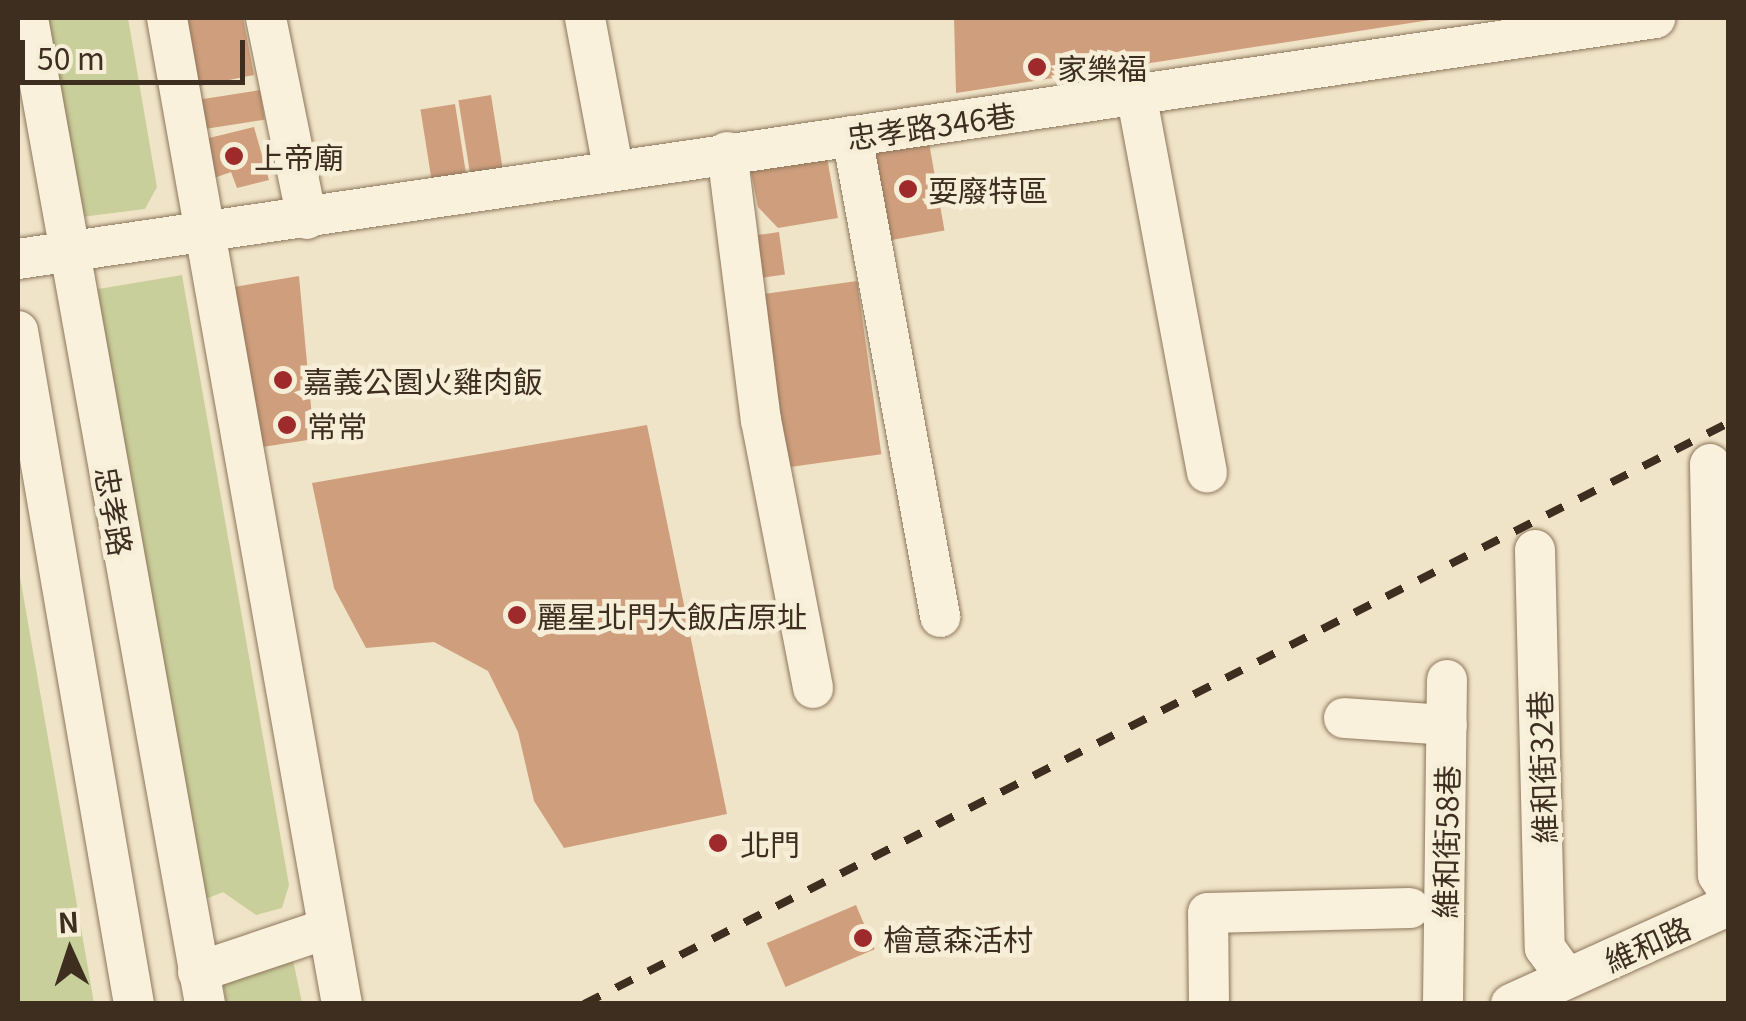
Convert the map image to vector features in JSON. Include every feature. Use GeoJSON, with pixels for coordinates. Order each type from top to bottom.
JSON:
{"type":"FeatureCollection","features":[{"type":"Feature","properties":{"kind":"street","name":"忠孝路"},"geometry":{"type":"LineString","coordinates":[[28,18],[201,988]]}},
{"type":"Feature","properties":{"kind":"street"},"geometry":{"type":"LineString","coordinates":[[167,18],[342,1004]]}},
{"type":"Feature","properties":{"kind":"street"},"geometry":{"type":"LineString","coordinates":[[266,18],[307,218]]}},
{"type":"Feature","properties":{"kind":"street"},"geometry":{"type":"LineString","coordinates":[[585,18],[613,168]]}},
{"type":"Feature","properties":{"kind":"street","name":"忠孝路346巷"},"geometry":{"type":"LineString","coordinates":[[18,259],[207,234],[613,168],[1655,18]]}},
{"type":"Feature","properties":{"kind":"street"},"geometry":{"type":"LineString","coordinates":[[1136,92],[1207,472]]}},
{"type":"Feature","properties":{"kind":"street"},"geometry":{"type":"LineString","coordinates":[[852,136],[940,617]]}},
{"type":"Feature","properties":{"kind":"street"},"geometry":{"type":"LineString","coordinates":[[726,152],[761,420],[813,688]]}},
{"type":"Feature","properties":{"kind":"street"},"geometry":{"type":"LineString","coordinates":[[18,331],[134,1004]]}},
{"type":"Feature","properties":{"kind":"street"},"geometry":{"type":"LineString","coordinates":[[1710,464],[1718,875],[1728,891]]}},
{"type":"Feature","properties":{"kind":"street","name":"維和街32巷"},"geometry":{"type":"LineString","coordinates":[[1535,550],[1546,948],[1568,978]]}},
{"type":"Feature","properties":{"kind":"street","name":"維和街58巷"},"geometry":{"type":"LineString","coordinates":[[1443,1004],[1447,680]]}},
{"type":"Feature","properties":{"kind":"street"},"geometry":{"type":"LineString","coordinates":[[1344,718],[1446,725]]}},
{"type":"Feature","properties":{"kind":"street","name":"維和路"},"geometry":{"type":"LineString","coordinates":[[1510,1004],[1728,906]]}},
{"type":"Feature","properties":{"kind":"street","name":"維和街58巷"},"geometry":{"type":"LineString","coordinates":[[1209,1004],[1208,914],[1410,908]]}},
{"type":"Feature","properties":{"kind":"street"},"geometry":{"type":"LineString","coordinates":[[201,988],[326,929]]}},
{"type":"Feature","properties":{"kind":"green space"},"geometry":{"type":"Polygon","coordinates":[[[44,18],[128,18],[157,187],[145,209],[81,217],[44,18]]]}},
{"type":"Feature","properties":{"kind":"green space"},"geometry":{"type":"Polygon","coordinates":[[[182,275],[289,885],[282,908],[256,915],[223,892],[206,899],[86,291],[182,275]]]}},
{"type":"Feature","properties":{"kind":"green space"},"geometry":{"type":"Polygon","coordinates":[[[18,565],[94,1003],[18,1003],[18,565]]]}},
{"type":"Feature","properties":{"kind":"green space"},"geometry":{"type":"Polygon","coordinates":[[[292,955],[302,1003],[226,1003],[223,980],[292,955]]]}},
{"type":"Feature","properties":{"kind":"building"},"geometry":{"type":"Polygon","coordinates":[[[179,18],[243,18],[254,75],[194,87],[179,18]]]}},
{"type":"Feature","properties":{"kind":"building","name":"家樂福"},"geometry":{"type":"Polygon","coordinates":[[[954,18],[1430,18],[1430,20],[956,93],[954,18]]]}},
{"type":"Feature","properties":{"kind":"building","name":"上帝廟"},"geometry":{"type":"Polygon","coordinates":[[[260,90],[265,120],[199,130],[194,100],[260,90]]]}},
{"type":"Feature","properties":{"kind":"building"},"geometry":{"type":"Polygon","coordinates":[[[491,95],[504,179],[472,184],[458,100],[491,95]]]}},
{"type":"Feature","properties":{"kind":"building"},"geometry":{"type":"Polygon","coordinates":[[[455,104],[468,187],[434,192],[420,109],[455,104]]]}},
{"type":"Feature","properties":{"kind":"building","name":"上帝廟"},"geometry":{"type":"Polygon","coordinates":[[[254,127],[269,180],[237,188],[231,172],[214,178],[201,140],[254,127]]]}},
{"type":"Feature","properties":{"kind":"building","name":"耍廢特區"},"geometry":{"type":"Polygon","coordinates":[[[928,137],[944,231],[887,241],[871,147],[928,137]]]}},
{"type":"Feature","properties":{"kind":"building"},"geometry":{"type":"Polygon","coordinates":[[[825,147],[838,218],[778,228],[758,207],[748,157],[825,147]]]}},
{"type":"Feature","properties":{"kind":"building"},"geometry":{"type":"Polygon","coordinates":[[[779,232],[785,275],[757,278],[751,236],[779,232]]]}},
{"type":"Feature","properties":{"kind":"building"},"geometry":{"type":"Polygon","coordinates":[[[299,276],[314,439],[256,448],[228,288],[299,276]]]}},
{"type":"Feature","properties":{"kind":"building"},"geometry":{"type":"Polygon","coordinates":[[[857,281],[881,454],[781,468],[757,295],[857,281]]]}},
{"type":"Feature","properties":{"kind":"building","name":"麗星北門大飯店原址"},"geometry":{"type":"Polygon","coordinates":[[[647,425],[727,814],[564,848],[534,801],[518,732],[488,671],[434,642],[366,648],[334,588],[312,483],[647,425]]]}},
{"type":"Feature","properties":{"kind":"building","name":"北門"},"geometry":{"type":"Polygon","coordinates":[[[856,905],[875,949],[785,987],[767,943],[856,905]]]}},
{"type":"Feature","properties":{"kind":"railway"},"geometry":{"type":"LineString","coordinates":[[584,1004],[1728,423]]}},
{"type":"Feature","properties":{"kind":"place","name":"家樂福"},"geometry":{"type":"Point","coordinates":[1037,67]}},
{"type":"Feature","properties":{"kind":"place","name":"上帝廟"},"geometry":{"type":"Point","coordinates":[234,156]}},
{"type":"Feature","properties":{"kind":"place","name":"耍廢特區"},"geometry":{"type":"Point","coordinates":[908,189]}},
{"type":"Feature","properties":{"kind":"place","name":"嘉義公園火雞肉飯"},"geometry":{"type":"Point","coordinates":[283,380]}},
{"type":"Feature","properties":{"kind":"place","name":"常常"},"geometry":{"type":"Point","coordinates":[287,425]}},
{"type":"Feature","properties":{"kind":"place","name":"麗星北門大飯店原址"},"geometry":{"type":"Point","coordinates":[517,615]}},
{"type":"Feature","properties":{"kind":"place","name":"北門"},"geometry":{"type":"Point","coordinates":[718,843]}},
{"type":"Feature","properties":{"kind":"place","name":"檜意森活村"},"geometry":{"type":"Point","coordinates":[863,938]}}]}
